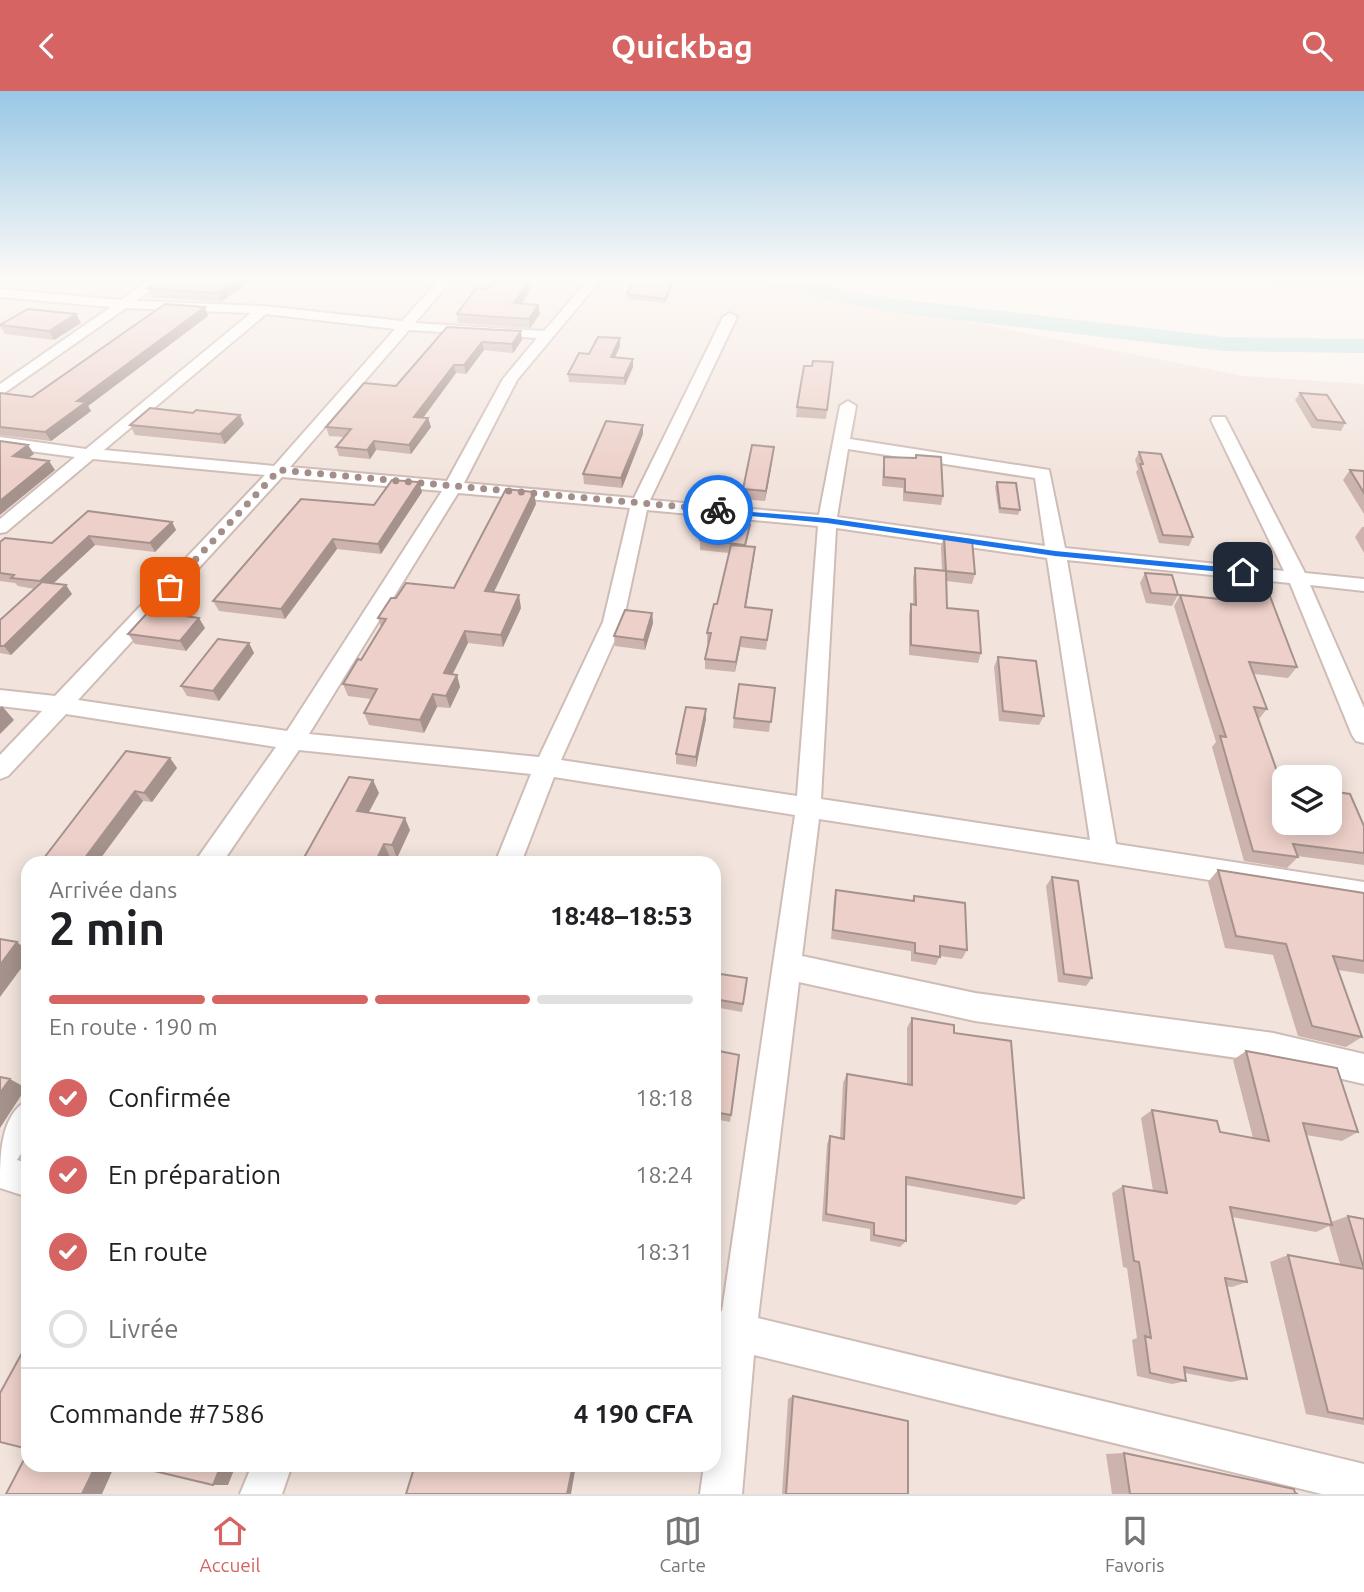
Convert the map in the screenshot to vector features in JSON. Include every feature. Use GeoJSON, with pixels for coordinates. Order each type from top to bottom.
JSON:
{"type":"FeatureCollection","features":[{"type":"Feature","properties":{"kind":"street"},"geometry":{"type":"LineString","coordinates":[[0,391],[68,343]]}},
{"type":"Feature","properties":{"kind":"street"},"geometry":{"type":"LineString","coordinates":[[0,528],[223,343]]}},
{"type":"Feature","properties":{"kind":"street"},"geometry":{"type":"LineString","coordinates":[[0,770],[279,470],[390,343]]}},
{"type":"Feature","properties":{"kind":"street"},"geometry":{"type":"LineString","coordinates":[[211,856],[293,741],[453,487],[510,379],[541,343]]}},
{"type":"Feature","properties":{"kind":"street"},"geometry":{"type":"LineString","coordinates":[[511,856],[546,767],[613,622],[640,503],[717,343]]}},
{"type":"Feature","properties":{"kind":"street"},"geometry":{"type":"LineString","coordinates":[[721,1494],[726,1330],[787,966],[808,808],[827,521],[848,406]]}},
{"type":"Feature","properties":{"kind":"street"},"geometry":{"type":"LineString","coordinates":[[1219,420],[1297,577],[1364,735]]}},
{"type":"Feature","properties":{"kind":"street"},"geometry":{"type":"LineString","coordinates":[[0,442],[89,454],[827,521],[1055,553],[1364,585]]}},
{"type":"Feature","properties":{"kind":"street"},"geometry":{"type":"LineString","coordinates":[[842,443],[1043,474],[1105,853]]}},
{"type":"Feature","properties":{"kind":"street"},"geometry":{"type":"LineString","coordinates":[[0,698],[293,741],[546,767],[1364,893]]}},
{"type":"Feature","properties":{"kind":"street"},"geometry":{"type":"LineString","coordinates":[[787,966],[975,1007],[1273,1048],[1364,1069]]}},
{"type":"Feature","properties":{"kind":"street"},"geometry":{"type":"LineString","coordinates":[[0,1155],[21,1126]]}},
{"type":"Feature","properties":{"kind":"street"},"geometry":{"type":"LineString","coordinates":[[0,1171],[21,1178]]}},
{"type":"Feature","properties":{"kind":"street"},"geometry":{"type":"LineString","coordinates":[[726,1330],[1364,1484]]}},
{"type":"Feature","properties":{"kind":"street"},"geometry":{"type":"LineString","coordinates":[[261,1494],[269,1472]]}},
{"type":"Feature","properties":{"kind":"shaded area"},"geometry":{"type":"Polygon","coordinates":[[[0,343],[1079,343],[1244,376],[1364,384],[1364,1494],[0,1494],[0,343]]]}},
{"type":"Feature","properties":{"kind":"building"},"geometry":{"type":"Polygon","coordinates":[[[109,343],[155,343],[77,401],[86,402],[45,432],[0,427],[0,393],[32,397],[109,343]]]}},
{"type":"Feature","properties":{"kind":"building"},"geometry":{"type":"Polygon","coordinates":[[[433,343],[481,343],[464,365],[454,365],[414,417],[428,418],[409,445],[374,441],[367,450],[336,447],[351,429],[326,427],[364,383],[396,386],[433,343]]]}},
{"type":"Feature","properties":{"kind":"building"},"geometry":{"type":"Polygon","coordinates":[[[595,343],[617,343],[611,357],[633,359],[624,378],[568,374],[579,353],[589,354],[595,343]]]}},
{"type":"Feature","properties":{"kind":"building"},"geometry":{"type":"Polygon","coordinates":[[[813,361],[833,362],[827,410],[797,407],[804,366],[812,366],[813,361]]]}},
{"type":"Feature","properties":{"kind":"building"},"geometry":{"type":"Polygon","coordinates":[[[1300,393],[1327,395],[1345,423],[1317,420],[1300,393]]]}},
{"type":"Feature","properties":{"kind":"building"},"geometry":{"type":"Polygon","coordinates":[[[150,408],[240,415],[220,434],[130,425],[150,408]]]}},
{"type":"Feature","properties":{"kind":"building"},"geometry":{"type":"Polygon","coordinates":[[[606,421],[643,425],[621,478],[583,474],[606,421]]]}},
{"type":"Feature","properties":{"kind":"building"},"geometry":{"type":"Polygon","coordinates":[[[0,441],[28,445],[13,456],[49,461],[0,501],[0,441]]]}},
{"type":"Feature","properties":{"kind":"building"},"geometry":{"type":"Polygon","coordinates":[[[752,445],[774,447],[766,491],[743,489],[752,445]]]}},
{"type":"Feature","properties":{"kind":"building"},"geometry":{"type":"Polygon","coordinates":[[[1139,452],[1161,454],[1193,537],[1163,535],[1140,464],[1143,464],[1139,452]]]}},
{"type":"Feature","properties":{"kind":"building"},"geometry":{"type":"Polygon","coordinates":[[[916,455],[941,457],[943,496],[905,492],[905,479],[884,477],[884,457],[916,458],[916,455]]]}},
{"type":"Feature","properties":{"kind":"building"},"geometry":{"type":"Polygon","coordinates":[[[1350,470],[1364,471],[1364,493],[1350,470]]]}},
{"type":"Feature","properties":{"kind":"building"},"geometry":{"type":"Polygon","coordinates":[[[392,480],[419,482],[378,544],[333,539],[281,609],[213,601],[301,499],[374,505],[392,480]]]}},
{"type":"Feature","properties":{"kind":"building"},"geometry":{"type":"Polygon","coordinates":[[[997,482],[1016,483],[1020,510],[1000,508],[997,482]]]}},
{"type":"Feature","properties":{"kind":"building"},"geometry":{"type":"Polygon","coordinates":[[[506,489],[534,492],[485,591],[519,595],[501,635],[465,631],[444,673],[457,675],[446,696],[433,694],[420,720],[364,713],[377,689],[343,684],[386,619],[378,618],[391,598],[396,598],[406,583],[454,588],[506,489]]]}},
{"type":"Feature","properties":{"kind":"building"},"geometry":{"type":"Polygon","coordinates":[[[88,511],[172,522],[150,543],[89,536],[40,581],[11,578],[14,575],[0,573],[0,542],[5,538],[52,543],[88,511]]]}},
{"type":"Feature","properties":{"kind":"building"},"geometry":{"type":"Polygon","coordinates":[[[706,521],[750,525],[745,545],[700,540],[706,521]]]}},
{"type":"Feature","properties":{"kind":"building"},"geometry":{"type":"Polygon","coordinates":[[[944,536],[972,540],[975,574],[946,571],[944,536]]]}},
{"type":"Feature","properties":{"kind":"building"},"geometry":{"type":"Polygon","coordinates":[[[731,545],[755,547],[745,607],[772,610],[767,640],[741,637],[736,662],[705,659],[711,633],[707,633],[731,545]]]}},
{"type":"Feature","properties":{"kind":"building"},"geometry":{"type":"Polygon","coordinates":[[[1220,566],[1260,570],[1297,667],[1249,662],[1267,709],[1254,707],[1275,765],[1272,765],[1272,835],[1342,835],[1342,793],[1350,794],[1364,826],[1364,853],[1293,844],[1298,857],[1253,851],[1220,736],[1226,737],[1180,595],[1230,600],[1220,566]]]}},
{"type":"Feature","properties":{"kind":"building"},"geometry":{"type":"Polygon","coordinates":[[[915,568],[946,571],[947,608],[978,611],[981,653],[911,645],[911,604],[916,605],[915,568]]]}},
{"type":"Feature","properties":{"kind":"building"},"geometry":{"type":"Polygon","coordinates":[[[1145,573],[1172,575],[1178,595],[1151,593],[1145,573]]]}},
{"type":"Feature","properties":{"kind":"building"},"geometry":{"type":"Polygon","coordinates":[[[42,582],[66,585],[4,646],[0,646],[0,620],[42,582]]]}},
{"type":"Feature","properties":{"kind":"building"},"geometry":{"type":"Polygon","coordinates":[[[625,610],[652,613],[644,640],[614,636],[625,610]]]}},
{"type":"Feature","properties":{"kind":"building"},"geometry":{"type":"Polygon","coordinates":[[[149,611],[199,618],[180,641],[128,634],[149,611]]]}},
{"type":"Feature","properties":{"kind":"building"},"geometry":{"type":"Polygon","coordinates":[[[218,639],[249,643],[213,691],[181,686],[218,639]]]}},
{"type":"Feature","properties":{"kind":"building"},"geometry":{"type":"Polygon","coordinates":[[[998,657],[1036,661],[1044,716],[1003,711],[998,657]]]}},
{"type":"Feature","properties":{"kind":"building"},"geometry":{"type":"Polygon","coordinates":[[[739,684],[775,688],[771,722],[734,718],[739,684]]]}},
{"type":"Feature","properties":{"kind":"building"},"geometry":{"type":"Polygon","coordinates":[[[686,707],[706,709],[696,757],[676,754],[686,707]]]}},
{"type":"Feature","properties":{"kind":"building"},"geometry":{"type":"Polygon","coordinates":[[[126,751],[170,758],[144,793],[135,791],[86,856],[46,856],[126,751]]]}},
{"type":"Feature","properties":{"kind":"building"},"geometry":{"type":"Polygon","coordinates":[[[349,777],[373,780],[357,811],[405,818],[392,845],[384,844],[378,856],[305,856],[349,777]]]}},
{"type":"Feature","properties":{"kind":"building"},"geometry":{"type":"Polygon","coordinates":[[[1218,870],[1364,893],[1364,961],[1333,956],[1362,1037],[1312,1026],[1286,944],[1236,936],[1218,870]]]}},
{"type":"Feature","properties":{"kind":"building"},"geometry":{"type":"Polygon","coordinates":[[[1052,877],[1078,881],[1092,978],[1064,974],[1052,877]]]}},
{"type":"Feature","properties":{"kind":"building"},"geometry":{"type":"Polygon","coordinates":[[[836,890],[914,901],[914,896],[965,903],[967,950],[940,946],[940,957],[915,953],[915,943],[833,930],[836,890]]]}},
{"type":"Feature","properties":{"kind":"building"},"geometry":{"type":"Polygon","coordinates":[[[0,939],[17,942],[0,965],[0,939]]]}},
{"type":"Feature","properties":{"kind":"building"},"geometry":{"type":"Polygon","coordinates":[[[721,974],[747,978],[743,1004],[721,1000],[721,974]]]}},
{"type":"Feature","properties":{"kind":"building"},"geometry":{"type":"Polygon","coordinates":[[[912,1018],[954,1025],[954,1033],[1011,1041],[1024,1198],[906,1177],[906,1241],[874,1235],[874,1223],[826,1214],[830,1136],[844,1139],[847,1074],[912,1085],[912,1018]]]}},
{"type":"Feature","properties":{"kind":"building"},"geometry":{"type":"Polygon","coordinates":[[[721,1051],[739,1055],[731,1115],[721,1113],[721,1051]]]}},
{"type":"Feature","properties":{"kind":"building"},"geometry":{"type":"Polygon","coordinates":[[[1246,1051],[1337,1068],[1358,1132],[1303,1123],[1332,1225],[1230,1207],[1247,1282],[1225,1278],[1247,1379],[1184,1367],[1186,1381],[1150,1373],[1145,1336],[1151,1338],[1139,1262],[1134,1261],[1123,1186],[1167,1193],[1152,1110],[1217,1121],[1220,1132],[1269,1141],[1246,1051]]]}},
{"type":"Feature","properties":{"kind":"building"},"geometry":{"type":"Polygon","coordinates":[[[0,1077],[10,1079],[0,1093],[0,1077]]]}},
{"type":"Feature","properties":{"kind":"building"},"geometry":{"type":"Polygon","coordinates":[[[1348,1216],[1364,1219],[1364,1269],[1348,1216]]]}},
{"type":"Feature","properties":{"kind":"building"},"geometry":{"type":"Polygon","coordinates":[[[1288,1255],[1364,1269],[1364,1419],[1328,1412],[1288,1255]]]}},
{"type":"Feature","properties":{"kind":"building"},"geometry":{"type":"Polygon","coordinates":[[[21,1355],[21,1447],[0,1442],[0,1393],[21,1355]]]}},
{"type":"Feature","properties":{"kind":"building"},"geometry":{"type":"Polygon","coordinates":[[[793,1396],[908,1421],[908,1494],[786,1494],[793,1396]]]}},
{"type":"Feature","properties":{"kind":"building"},"geometry":{"type":"Polygon","coordinates":[[[1124,1453],[1294,1489],[1298,1494],[1130,1494],[1124,1453]]]}},
{"type":"Feature","properties":{"kind":"building"},"geometry":{"type":"Polygon","coordinates":[[[21,1465],[21,1472],[93,1472],[82,1494],[6,1494],[21,1465]]]}},
{"type":"Feature","properties":{"kind":"building"},"geometry":{"type":"Polygon","coordinates":[[[158,1472],[218,1472],[213,1485],[158,1472]]]}},
{"type":"Feature","properties":{"kind":"building"},"geometry":{"type":"Polygon","coordinates":[[[413,1472],[572,1472],[567,1494],[406,1494],[413,1472]]]}},
{"type":"Feature","properties":{"kind":"waterway"},"geometry":{"type":"LineString","coordinates":[[1219,343],[1364,346]]}},
{"type":"Feature","properties":{"kind":"way so far"},"geometry":{"type":"LineString","coordinates":[[170,587],[279,470],[718,510]]}},
{"type":"Feature","properties":{"kind":"route"},"geometry":{"type":"LineString","coordinates":[[718,510],[827,521],[1055,553],[1243,572]]}}]}
